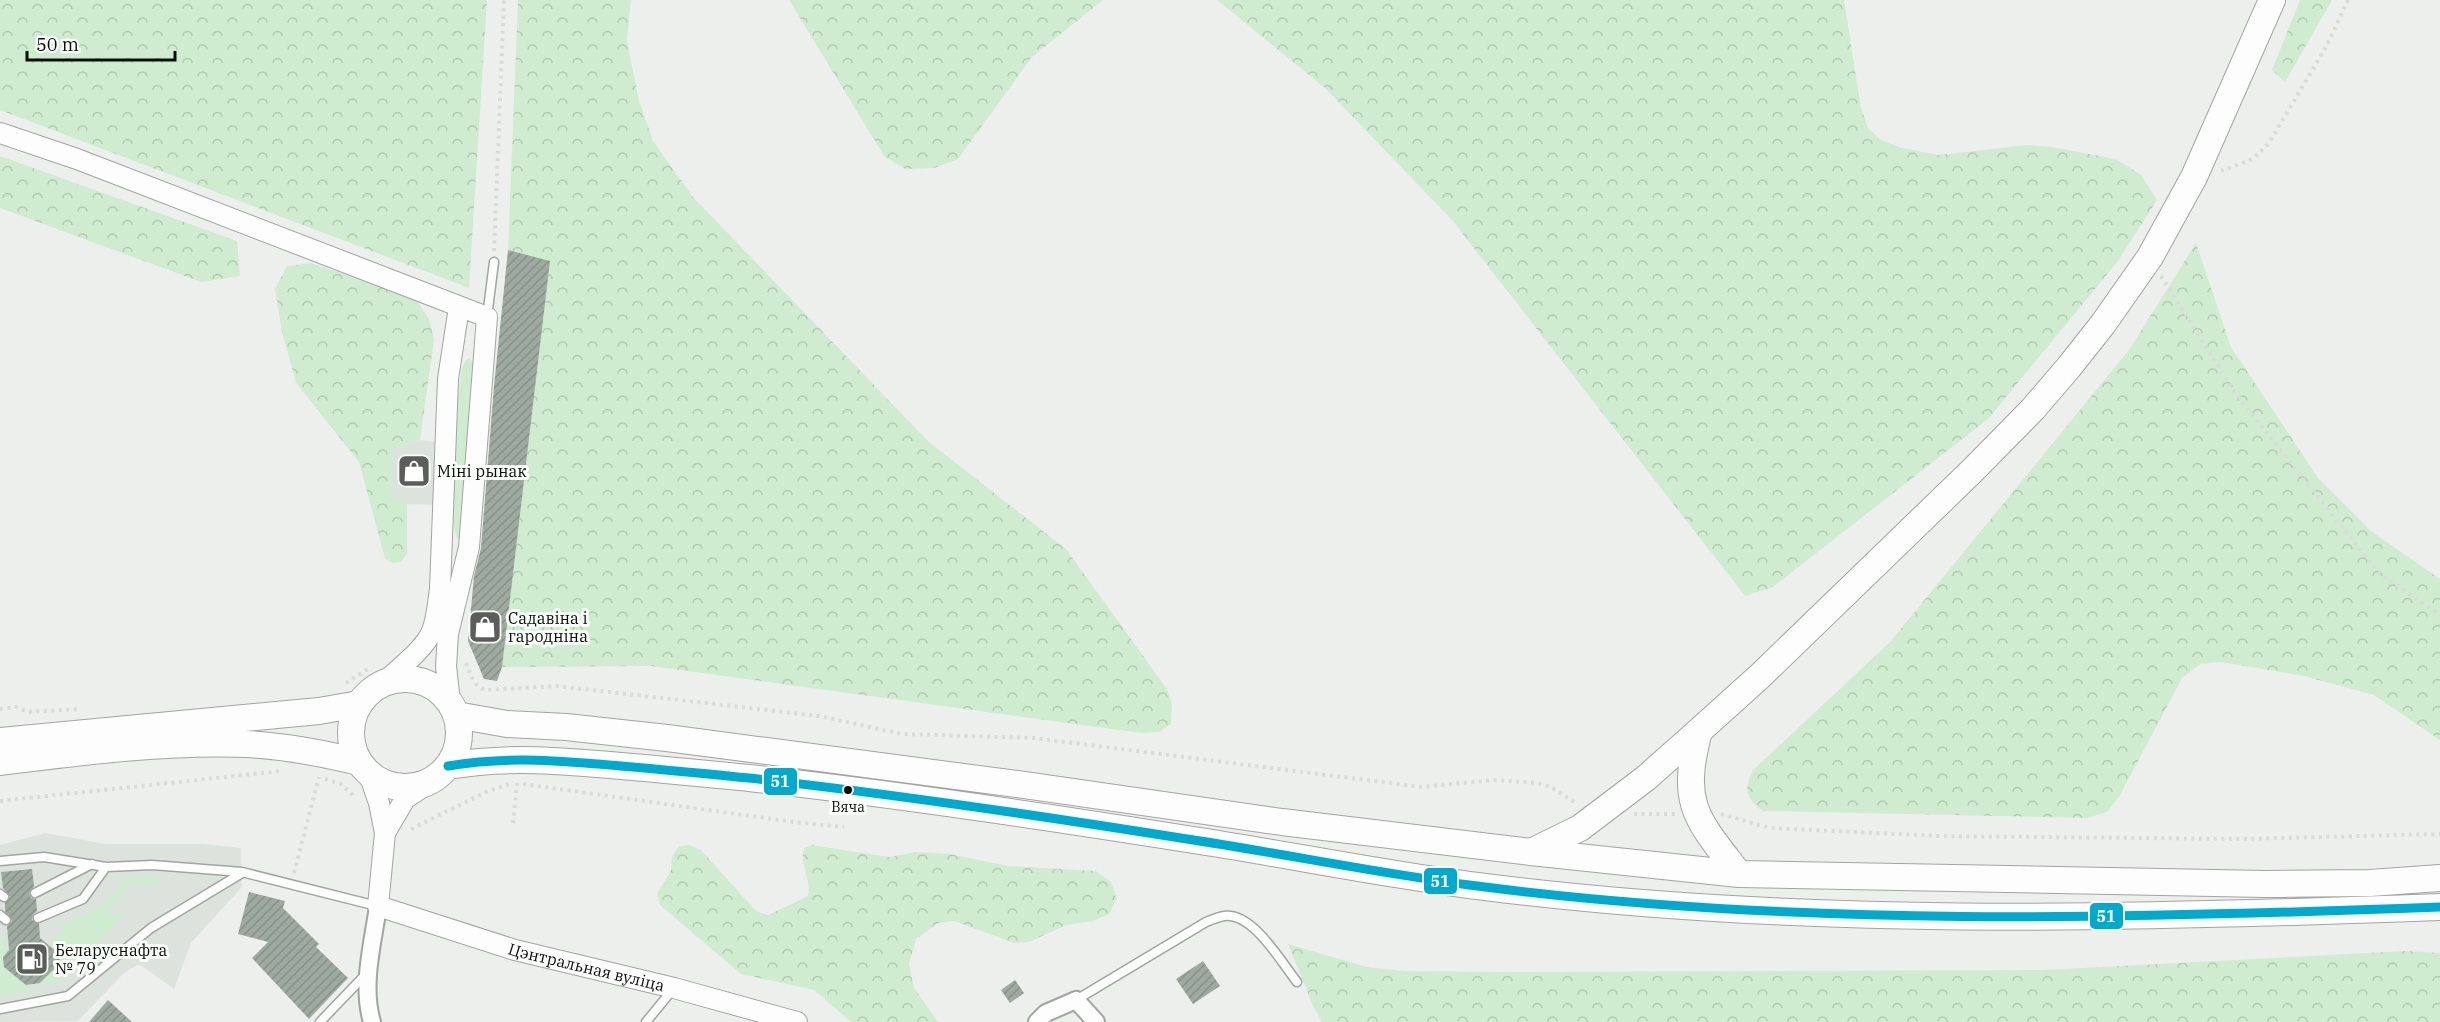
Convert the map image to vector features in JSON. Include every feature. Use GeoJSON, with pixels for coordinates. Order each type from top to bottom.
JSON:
{"type":"FeatureCollection","features":[{"type":"Feature","properties":{"kind":"main road"},"geometry":{"type":"LineString","coordinates":[[1531,852],[1580,828],[1646,778],[1768,668],[1973,470],[2032,409],[2103,324],[2150,257],[2194,177],[2272,0]]}},
{"type":"Feature","properties":{"kind":"main road"},"geometry":{"type":"LineString","coordinates":[[364,768],[351,743],[352,723],[359,704],[369,692],[396,679],[419,681],[440,691],[453,709],[459,742],[455,755],[442,772]]}},
{"type":"Feature","properties":{"kind":"main road"},"geometry":{"type":"LineString","coordinates":[[0,741],[319,711],[359,704]]}},
{"type":"Feature","properties":{"kind":"main road"},"geometry":{"type":"LineString","coordinates":[[453,709],[507,724],[566,727],[679,740],[1017,784],[1282,822],[1739,874],[2265,885],[2370,883],[2440,878]]}},
{"type":"Feature","properties":{"kind":"main road"},"geometry":{"type":"LineString","coordinates":[[1699,731],[1690,765],[1690,788],[1695,813],[1739,874]]}},
{"type":"Feature","properties":{"kind":"main road"},"geometry":{"type":"LineString","coordinates":[[0,762],[157,746],[246,744],[320,753],[364,768],[384,783],[401,788],[419,786],[442,772],[483,760],[521,758],[667,769],[822,786],[1186,838],[1486,887],[1656,904],[1862,915],[2080,915],[2440,907]]}},
{"type":"Feature","properties":{"kind":"street"},"geometry":{"type":"LineString","coordinates":[[0,133],[88,163],[487,317],[469,547],[448,634],[446,666],[453,709]]}},
{"type":"Feature","properties":{"kind":"street"},"geometry":{"type":"LineString","coordinates":[[382,684],[416,652],[431,633],[436,613],[440,580],[448,379],[459,307]]}},
{"type":"Feature","properties":{"kind":"street"},"geometry":{"type":"LineString","coordinates":[[364,768],[380,803],[385,833],[369,970],[368,994],[372,1022]]}},
{"type":"Feature","properties":{"kind":"street"},"geometry":{"type":"LineString","coordinates":[[385,833],[405,799],[442,772]]}},
{"type":"Feature","properties":{"kind":"street","name":"Цэнтральная вуліца"},"geometry":{"type":"LineString","coordinates":[[378,906],[515,950],[674,988],[797,1022]]}},
{"type":"Feature","properties":{"kind":"street"},"geometry":{"type":"LineString","coordinates":[[1037,1022],[1047,1013],[1076,1000],[1096,1022]]}},
{"type":"Feature","properties":{"kind":"lane"},"geometry":{"type":"LineString","coordinates":[[487,317],[494,261]]}},
{"type":"Feature","properties":{"kind":"lane"},"geometry":{"type":"LineString","coordinates":[[0,861],[44,858],[106,867],[152,865],[242,872],[378,906]]}},
{"type":"Feature","properties":{"kind":"lane"},"geometry":{"type":"LineString","coordinates":[[35,892],[92,864]]}},
{"type":"Feature","properties":{"kind":"lane"},"geometry":{"type":"LineString","coordinates":[[38,918],[83,899],[106,867]]}},
{"type":"Feature","properties":{"kind":"lane"},"geometry":{"type":"LineString","coordinates":[[0,1009],[68,996],[151,928],[242,872]]}},
{"type":"Feature","properties":{"kind":"lane"},"geometry":{"type":"LineString","coordinates":[[1076,1000],[1188,932],[1206,922],[1225,916],[1239,918],[1257,929],[1297,982]]}},
{"type":"Feature","properties":{"kind":"lane"},"geometry":{"type":"LineString","coordinates":[[320,1022],[369,970]]}},
{"type":"Feature","properties":{"kind":"lane"},"geometry":{"type":"LineString","coordinates":[[646,1022],[674,988]]}},
{"type":"Feature","properties":{"kind":"path"},"geometry":{"type":"LineString","coordinates":[[494,261],[504,0]]}},
{"type":"Feature","properties":{"kind":"path"},"geometry":{"type":"LineString","coordinates":[[2194,177],[2229,169],[2253,159],[2269,143],[2326,47],[2348,0]]}},
{"type":"Feature","properties":{"kind":"path"},"geometry":{"type":"LineString","coordinates":[[2150,257],[2238,397],[2380,574],[2440,615]]}},
{"type":"Feature","properties":{"kind":"path"},"geometry":{"type":"LineString","coordinates":[[464,655],[472,680],[478,687],[485,690],[542,686],[569,687],[811,715],[902,734],[1034,738],[1075,742],[1421,787],[1494,780],[1538,783],[1551,787],[1598,815],[1715,812],[1770,828],[1939,836],[2241,839],[2440,834]]}},
{"type":"Feature","properties":{"kind":"path"},"geometry":{"type":"LineString","coordinates":[[0,801],[285,771]]}},
{"type":"Feature","properties":{"kind":"path"},"geometry":{"type":"LineString","coordinates":[[291,884],[319,777],[307,775]]}},
{"type":"Feature","properties":{"kind":"path"},"geometry":{"type":"LineString","coordinates":[[513,823],[517,783],[844,827]]}},
{"type":"Feature","properties":{"kind":"shaded area","name":"Міні рынак"},"geometry":{"type":"Polygon","coordinates":[[[420,440],[438,442],[435,505],[407,504],[392,495],[392,448],[420,440]]]}},
{"type":"Feature","properties":{"kind":"shaded area"},"geometry":{"type":"Polygon","coordinates":[[[45,833],[106,844],[204,844],[241,848],[242,887],[191,943],[174,989],[142,966],[137,965],[124,973],[78,1021],[0,1022],[0,845],[45,833]]]}},
{"type":"Feature","properties":{"kind":"green space"},"geometry":{"type":"Polygon","coordinates":[[[0,0],[487,0],[469,288],[0,110],[0,0]]]}},
{"type":"Feature","properties":{"kind":"green space"},"geometry":{"type":"Polygon","coordinates":[[[518,0],[631,0],[627,41],[639,101],[653,141],[693,197],[929,442],[1066,549],[1167,689],[1172,705],[1171,724],[1159,732],[1141,733],[651,666],[502,667],[550,261],[508,250],[518,0]]]}},
{"type":"Feature","properties":{"kind":"green space"},"geometry":{"type":"Polygon","coordinates":[[[789,0],[1103,0],[1032,57],[958,159],[934,168],[905,169],[884,156],[789,0]]]}},
{"type":"Feature","properties":{"kind":"green space"},"geometry":{"type":"Polygon","coordinates":[[[1217,0],[1844,0],[1861,108],[1868,128],[1881,140],[1902,148],[1939,155],[2027,145],[2052,147],[2116,159],[2141,175],[2157,200],[2118,261],[1988,419],[1773,587],[1745,596],[1452,220],[1325,88],[1217,0]]]}},
{"type":"Feature","properties":{"kind":"green space"},"geometry":{"type":"Polygon","coordinates":[[[2300,0],[2332,0],[2285,82],[2272,70],[2300,0]]]}},
{"type":"Feature","properties":{"kind":"green space"},"geometry":{"type":"Polygon","coordinates":[[[0,156],[237,241],[240,276],[201,282],[0,208],[0,156]]]}},
{"type":"Feature","properties":{"kind":"green space"},"geometry":{"type":"Polygon","coordinates":[[[2196,243],[2231,347],[2318,478],[2371,531],[2440,579],[2440,740],[2374,695],[2304,676],[2221,662],[2200,664],[2182,678],[2120,795],[2107,812],[2087,818],[1762,811],[1749,797],[1747,788],[1753,770],[1890,642],[2129,350],[2196,243]]]}},
{"type":"Feature","properties":{"kind":"green space"},"geometry":{"type":"Polygon","coordinates":[[[311,263],[415,298],[429,319],[434,340],[420,440],[392,448],[392,495],[407,504],[407,554],[401,562],[392,563],[385,558],[359,462],[296,383],[282,332],[275,289],[287,266],[311,263]]]}},
{"type":"Feature","properties":{"kind":"green space"},"geometry":{"type":"Polygon","coordinates":[[[470,358],[476,368],[461,538],[458,539],[452,508],[453,456],[462,368],[466,360],[470,358]]]}},
{"type":"Feature","properties":{"kind":"green space"},"geometry":{"type":"Polygon","coordinates":[[[689,845],[701,850],[756,911],[768,915],[808,896],[803,854],[804,848],[811,845],[889,857],[915,852],[950,854],[1008,866],[1096,871],[1111,882],[1117,899],[1109,914],[1093,921],[1066,925],[1029,942],[1014,943],[954,921],[938,923],[916,939],[909,964],[914,988],[938,1022],[851,1022],[814,990],[741,974],[660,905],[657,894],[671,870],[672,857],[679,846],[689,845]]]}},
{"type":"Feature","properties":{"kind":"green space"},"geometry":{"type":"Polygon","coordinates":[[[131,875],[158,876],[160,881],[155,885],[131,885],[106,914],[126,914],[62,981],[40,983],[61,962],[58,953],[49,945],[67,921],[96,910],[131,875]]]}},
{"type":"Feature","properties":{"kind":"green space"},"geometry":{"type":"Polygon","coordinates":[[[0,939],[10,950],[3,957],[4,967],[32,990],[0,996],[0,939]]]}},
{"type":"Feature","properties":{"kind":"green space"},"geometry":{"type":"Polygon","coordinates":[[[1288,944],[1367,967],[1405,971],[1502,972],[2044,970],[2406,951],[2440,953],[2440,1022],[1322,1022],[1288,944]]]}},
{"type":"Feature","properties":{"kind":"building"},"geometry":{"type":"Polygon","coordinates":[[[508,250],[550,261],[502,667],[497,681],[484,679],[468,641],[474,576],[481,548],[508,250]]]}},
{"type":"Feature","properties":{"kind":"building"},"geometry":{"type":"Polygon","coordinates":[[[32,869],[34,886],[29,893],[31,898],[36,899],[37,911],[32,920],[39,924],[40,938],[58,953],[61,962],[40,983],[26,985],[4,967],[3,957],[9,950],[7,926],[12,921],[5,911],[5,903],[10,897],[3,888],[1,872],[32,869]]]}},
{"type":"Feature","properties":{"kind":"building"},"geometry":{"type":"Polygon","coordinates":[[[249,892],[285,901],[283,908],[319,944],[316,947],[348,978],[309,1019],[252,958],[268,942],[238,934],[249,892]]]}},
{"type":"Feature","properties":{"kind":"building"},"geometry":{"type":"Polygon","coordinates":[[[1203,961],[1220,986],[1193,1004],[1176,979],[1203,961]]]}},
{"type":"Feature","properties":{"kind":"building"},"geometry":{"type":"Polygon","coordinates":[[[1015,980],[1024,993],[1010,1003],[1001,990],[1015,980]]]}},
{"type":"Feature","properties":{"kind":"building"},"geometry":{"type":"Polygon","coordinates":[[[108,1000],[132,1022],[89,1022],[108,1000]]]}},
{"type":"Feature","properties":{"kind":"transit line","name":"51"},"geometry":{"type":"LineString","coordinates":[[448,766],[505,760],[541,761],[749,778],[1023,814],[1485,887],[1604,900],[1723,909],[1962,917],[2201,915],[2440,907]]}},
{"type":"Feature","properties":{"kind":"place","name":"Міні рынак"},"geometry":{"type":"Point","coordinates":[414,471]}},
{"type":"Feature","properties":{"kind":"place","name":"Садавіна і гародніна"},"geometry":{"type":"Point","coordinates":[485,627]}},
{"type":"Feature","properties":{"kind":"place","name":"Вяча"},"geometry":{"type":"Point","coordinates":[848,790]}},
{"type":"Feature","properties":{"kind":"place","name":"Беларуснафта № 79"},"geometry":{"type":"Point","coordinates":[32,959]}}]}
